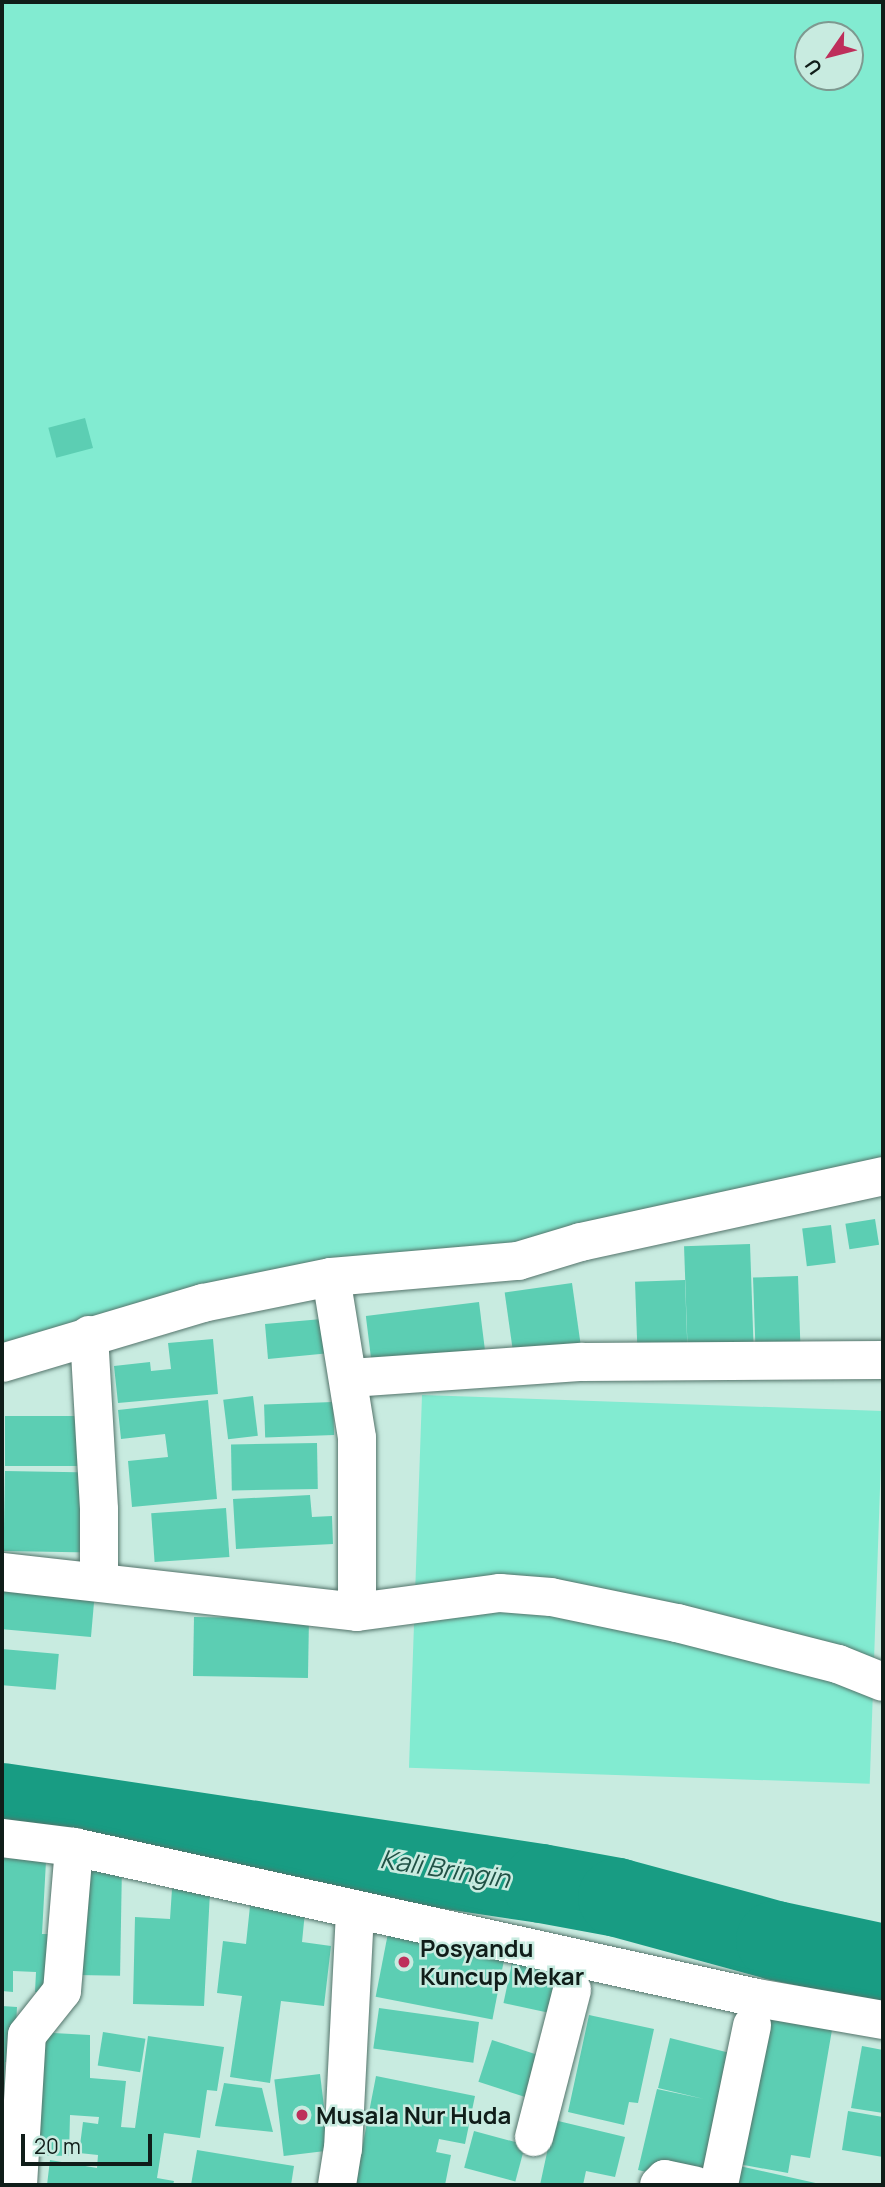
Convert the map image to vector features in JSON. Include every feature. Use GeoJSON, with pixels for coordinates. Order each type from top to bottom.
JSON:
{"type":"FeatureCollection","features":[{"type":"Feature","properties":{"kind":"street"},"geometry":{"type":"LineString","coordinates":[[2,1363],[204,1303],[331,1277],[518,1261],[581,1242],[883,1176]]}},
{"type":"Feature","properties":{"kind":"street"},"geometry":{"type":"LineString","coordinates":[[331,1277],[351,1378],[357,1438],[357,1612]]}},
{"type":"Feature","properties":{"kind":"street"},"geometry":{"type":"LineString","coordinates":[[89,1335],[99,1510],[99,1582]]}},
{"type":"Feature","properties":{"kind":"street"},"geometry":{"type":"LineString","coordinates":[[351,1378],[582,1362],[883,1360]]}},
{"type":"Feature","properties":{"kind":"street"},"geometry":{"type":"LineString","coordinates":[[2,1572],[357,1612],[500,1593],[551,1597],[704,1630],[838,1664],[883,1682]]}},
{"type":"Feature","properties":{"kind":"street"},"geometry":{"type":"LineString","coordinates":[[2,1838],[74,1847],[355,1912],[757,1998],[883,2020]]}},
{"type":"Feature","properties":{"kind":"street"},"geometry":{"type":"LineString","coordinates":[[18,2185],[27,2035],[62,1991],[74,1847]]}},
{"type":"Feature","properties":{"kind":"street"},"geometry":{"type":"LineString","coordinates":[[337,2185],[343,2149],[355,1912]]}},
{"type":"Feature","properties":{"kind":"street"},"geometry":{"type":"LineString","coordinates":[[534,2137],[572,1990]]}},
{"type":"Feature","properties":{"kind":"street"},"geometry":{"type":"LineString","coordinates":[[719,2185],[752,2025]]}},
{"type":"Feature","properties":{"kind":"street"},"geometry":{"type":"LineString","coordinates":[[659,2185],[665,2179],[694,2185]]}},
{"type":"Feature","properties":{"kind":"green space"},"geometry":{"type":"Polygon","coordinates":[[[2,2],[883,2],[883,1170],[2,1349],[2,2]]]}},
{"type":"Feature","properties":{"kind":"green space"},"geometry":{"type":"Polygon","coordinates":[[[422,1395],[883,1411],[870,1784],[409,1768],[422,1395]]]}},
{"type":"Feature","properties":{"kind":"building"},"geometry":{"type":"Polygon","coordinates":[[[85,418],[93,448],[56,458],[48,428],[85,418]]]}},
{"type":"Feature","properties":{"kind":"building"},"geometry":{"type":"Polygon","coordinates":[[[875,1219],[879,1245],[849,1249],[845,1224],[875,1219]]]}},
{"type":"Feature","properties":{"kind":"building"},"geometry":{"type":"Polygon","coordinates":[[[831,1225],[836,1263],[807,1266],[802,1229],[831,1225]]]}},
{"type":"Feature","properties":{"kind":"building"},"geometry":{"type":"Polygon","coordinates":[[[750,1244],[754,1352],[688,1354],[684,1246],[750,1244]]]}},
{"type":"Feature","properties":{"kind":"building"},"geometry":{"type":"Polygon","coordinates":[[[798,1276],[801,1352],[756,1354],[753,1278],[798,1276]]]}},
{"type":"Feature","properties":{"kind":"building"},"geometry":{"type":"Polygon","coordinates":[[[685,1280],[687,1351],[638,1353],[635,1282],[685,1280]]]}},
{"type":"Feature","properties":{"kind":"building"},"geometry":{"type":"Polygon","coordinates":[[[572,1283],[581,1350],[514,1360],[505,1292],[572,1283]]]}},
{"type":"Feature","properties":{"kind":"building"},"geometry":{"type":"Polygon","coordinates":[[[479,1302],[486,1356],[372,1369],[366,1316],[479,1302]]]}},
{"type":"Feature","properties":{"kind":"building"},"geometry":{"type":"Polygon","coordinates":[[[322,1319],[341,1352],[268,1359],[265,1324],[322,1319]]]}},
{"type":"Feature","properties":{"kind":"building"},"geometry":{"type":"Polygon","coordinates":[[[213,1339],[218,1394],[118,1403],[114,1366],[150,1362],[151,1371],[171,1369],[168,1343],[213,1339]]]}},
{"type":"Feature","properties":{"kind":"building"},"geometry":{"type":"Polygon","coordinates":[[[253,1396],[258,1436],[228,1439],[223,1400],[253,1396]]]}},
{"type":"Feature","properties":{"kind":"building"},"geometry":{"type":"Polygon","coordinates":[[[208,1400],[217,1499],[132,1507],[128,1461],[168,1457],[165,1434],[121,1439],[118,1410],[208,1400]]]}},
{"type":"Feature","properties":{"kind":"building"},"geometry":{"type":"Polygon","coordinates":[[[333,1402],[334,1435],[265,1437],[264,1404],[333,1402]]]}},
{"type":"Feature","properties":{"kind":"building"},"geometry":{"type":"Polygon","coordinates":[[[5,1416],[86,1416],[86,1466],[5,1466],[5,1416]]]}},
{"type":"Feature","properties":{"kind":"building"},"geometry":{"type":"Polygon","coordinates":[[[317,1443],[318,1489],[232,1490],[231,1445],[317,1443]]]}},
{"type":"Feature","properties":{"kind":"building"},"geometry":{"type":"Polygon","coordinates":[[[5,1471],[92,1473],[91,1553],[4,1551],[5,1471]]]}},
{"type":"Feature","properties":{"kind":"building"},"geometry":{"type":"Polygon","coordinates":[[[310,1495],[312,1517],[332,1516],[333,1544],[236,1549],[233,1499],[310,1495]]]}},
{"type":"Feature","properties":{"kind":"building"},"geometry":{"type":"Polygon","coordinates":[[[226,1508],[229,1557],[155,1562],[151,1513],[226,1508]]]}},
{"type":"Feature","properties":{"kind":"building"},"geometry":{"type":"Polygon","coordinates":[[[2,1587],[95,1595],[91,1637],[2,1629],[2,1587]]]}},
{"type":"Feature","properties":{"kind":"building"},"geometry":{"type":"Polygon","coordinates":[[[194,1617],[309,1619],[308,1678],[193,1676],[194,1617]]]}},
{"type":"Feature","properties":{"kind":"building"},"geometry":{"type":"Polygon","coordinates":[[[2,1649],[59,1654],[56,1690],[2,1685],[2,1649]]]}},
{"type":"Feature","properties":{"kind":"building"},"geometry":{"type":"Polygon","coordinates":[[[2,1858],[46,1861],[42,1934],[58,1934],[57,1992],[35,1992],[36,1972],[13,1971],[13,1992],[2,1991],[2,1858]]]}},
{"type":"Feature","properties":{"kind":"building"},"geometry":{"type":"Polygon","coordinates":[[[79,1864],[122,1865],[120,1976],[77,1975],[79,1864]]]}},
{"type":"Feature","properties":{"kind":"building"},"geometry":{"type":"Polygon","coordinates":[[[172,1889],[210,1892],[204,2006],[133,2004],[135,1917],[170,1919],[172,1889]]]}},
{"type":"Feature","properties":{"kind":"building"},"geometry":{"type":"Polygon","coordinates":[[[250,1906],[305,1912],[302,1942],[331,1946],[324,2006],[281,2001],[270,2083],[230,2077],[242,1996],[217,1993],[223,1941],[246,1944],[250,1906]]]}},
{"type":"Feature","properties":{"kind":"building"},"geometry":{"type":"Polygon","coordinates":[[[389,1928],[506,1951],[492,2019],[376,1997],[389,1928]]]}},
{"type":"Feature","properties":{"kind":"building"},"geometry":{"type":"Polygon","coordinates":[[[512,1963],[569,1975],[560,2015],[503,2003],[512,1963]]]}},
{"type":"Feature","properties":{"kind":"building"},"geometry":{"type":"Polygon","coordinates":[[[2,2006],[17,2007],[14,2063],[5,2062],[4,2086],[2,2006]]]}},
{"type":"Feature","properties":{"kind":"building"},"geometry":{"type":"Polygon","coordinates":[[[379,2008],[479,2022],[473,2063],[373,2049],[379,2008]]]}},
{"type":"Feature","properties":{"kind":"building"},"geometry":{"type":"Polygon","coordinates":[[[760,2011],[833,2024],[810,2158],[791,2155],[788,2173],[733,2163],[760,2011]]]}},
{"type":"Feature","properties":{"kind":"building"},"geometry":{"type":"Polygon","coordinates":[[[589,2015],[654,2029],[638,2103],[629,2102],[624,2125],[568,2112],[589,2015]]]}},
{"type":"Feature","properties":{"kind":"building"},"geometry":{"type":"Polygon","coordinates":[[[35,2032],[90,2035],[90,2078],[126,2081],[121,2127],[135,2128],[148,2036],[224,2047],[217,2091],[207,2090],[200,2138],[164,2133],[157,2178],[174,2181],[173,2185],[47,2185],[50,2160],[97,2168],[98,2155],[79,2153],[83,2122],[98,2124],[99,2117],[70,2115],[69,2156],[30,2155],[35,2032]]]}},
{"type":"Feature","properties":{"kind":"building"},"geometry":{"type":"Polygon","coordinates":[[[103,2032],[145,2039],[140,2072],[98,2066],[103,2032]]]}},
{"type":"Feature","properties":{"kind":"building"},"geometry":{"type":"Polygon","coordinates":[[[670,2038],[738,2055],[703,2185],[638,2170],[657,2089],[704,2099],[658,2088],[670,2038]]]}},
{"type":"Feature","properties":{"kind":"building"},"geometry":{"type":"Polygon","coordinates":[[[492,2040],[548,2058],[535,2100],[478,2082],[492,2040]]]}},
{"type":"Feature","properties":{"kind":"building"},"geometry":{"type":"Polygon","coordinates":[[[862,2046],[883,2050],[883,2113],[851,2108],[862,2046]]]}},
{"type":"Feature","properties":{"kind":"building","name":"Musala Nur Huda"},"geometry":{"type":"Polygon","coordinates":[[[320,2074],[329,2150],[284,2156],[274,2080],[320,2074]]]}},
{"type":"Feature","properties":{"kind":"building"},"geometry":{"type":"Polygon","coordinates":[[[376,2076],[475,2096],[465,2144],[439,2139],[436,2152],[451,2155],[445,2185],[355,2185],[376,2076]]]}},
{"type":"Feature","properties":{"kind":"building"},"geometry":{"type":"Polygon","coordinates":[[[224,2083],[262,2088],[273,2132],[215,2126],[224,2083]]]}},
{"type":"Feature","properties":{"kind":"building"},"geometry":{"type":"Polygon","coordinates":[[[848,2111],[883,2117],[883,2157],[842,2150],[848,2111]]]}},
{"type":"Feature","properties":{"kind":"building"},"geometry":{"type":"Polygon","coordinates":[[[554,2120],[625,2137],[615,2177],[586,2171],[583,2185],[540,2185],[554,2120]]]}},
{"type":"Feature","properties":{"kind":"building"},"geometry":{"type":"Polygon","coordinates":[[[474,2131],[525,2145],[515,2181],[464,2168],[474,2131]]]}},
{"type":"Feature","properties":{"kind":"building"},"geometry":{"type":"Polygon","coordinates":[[[197,2150],[294,2166],[291,2185],[191,2185],[197,2150]]]}},
{"type":"Feature","properties":{"kind":"building"},"geometry":{"type":"Polygon","coordinates":[[[735,2165],[820,2184],[820,2185],[730,2185],[735,2165]]]}},
{"type":"Feature","properties":{"kind":"waterway","name":"Kali Bringin"},"geometry":{"type":"LineString","coordinates":[[2,1802],[541,1883],[617,1897],[775,1940],[883,1963]]}},
{"type":"Feature","properties":{"kind":"place","name":"Posyandu Kuncup Mekar"},"geometry":{"type":"Point","coordinates":[404,1962]}},
{"type":"Feature","properties":{"kind":"place","name":"Musala Nur Huda"},"geometry":{"type":"Point","coordinates":[302,2115]}}]}
